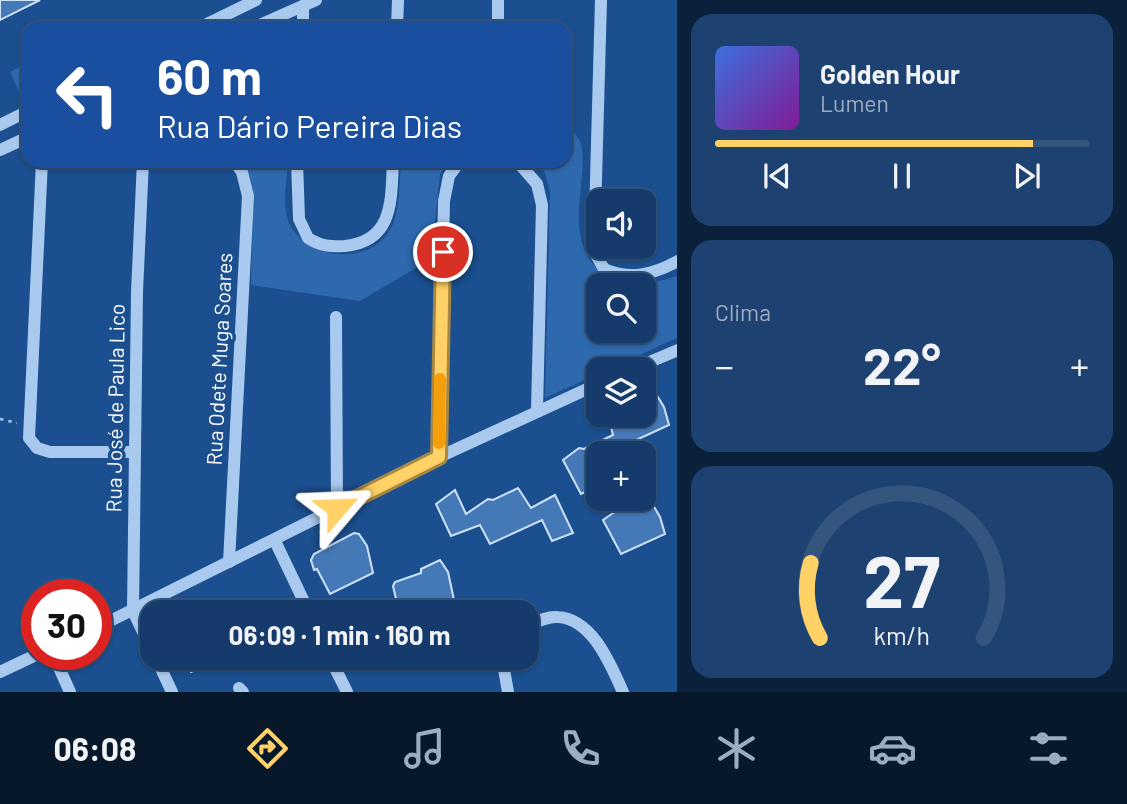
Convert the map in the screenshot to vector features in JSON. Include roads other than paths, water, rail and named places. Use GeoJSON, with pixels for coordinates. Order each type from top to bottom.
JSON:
{"type":"FeatureCollection","features":[{"type":"Feature","properties":{"kind":"street"},"geometry":{"type":"LineString","coordinates":[[213,21],[256,0]]}},
{"type":"Feature","properties":{"kind":"street"},"geometry":{"type":"LineString","coordinates":[[269,21],[316,0]]}},
{"type":"Feature","properties":{"kind":"street"},"geometry":{"type":"LineString","coordinates":[[397,21],[398,0]]}},
{"type":"Feature","properties":{"kind":"street"},"geometry":{"type":"LineString","coordinates":[[498,0],[498,21]]}},
{"type":"Feature","properties":{"kind":"street"},"geometry":{"type":"LineString","coordinates":[[601,0],[594,251],[604,270],[621,276],[641,276],[677,261]]}},
{"type":"Feature","properties":{"kind":"street"},"geometry":{"type":"LineString","coordinates":[[303,6],[303,21]]}},
{"type":"Feature","properties":{"kind":"street"},"geometry":{"type":"LineString","coordinates":[[0,125],[21,114]]}},
{"type":"Feature","properties":{"kind":"street"},"geometry":{"type":"LineString","coordinates":[[0,150],[21,140]]}},
{"type":"Feature","properties":{"kind":"street"},"geometry":{"type":"LineString","coordinates":[[42,168],[29,438],[37,448],[50,452],[134,452]]}},
{"type":"Feature","properties":{"kind":"street","name":"Rua José de Paula Lico"},"geometry":{"type":"LineString","coordinates":[[140,626],[133,611],[134,452],[143,168]]}},
{"type":"Feature","properties":{"kind":"street","name":"Rua Odete Muga Soares"},"geometry":{"type":"LineString","coordinates":[[229,562],[248,196],[239,168]]}},
{"type":"Feature","properties":{"kind":"street"},"geometry":{"type":"LineString","coordinates":[[298,168],[299,219],[308,238],[330,247],[368,241],[379,230],[389,215],[392,168]]}},
{"type":"Feature","properties":{"kind":"street"},"geometry":{"type":"LineString","coordinates":[[439,457],[444,201],[449,176],[455,168]]}},
{"type":"Feature","properties":{"kind":"street"},"geometry":{"type":"LineString","coordinates":[[523,168],[537,184],[542,205],[537,410]]}},
{"type":"Feature","properties":{"kind":"street"},"geometry":{"type":"LineString","coordinates":[[336,317],[337,508]]}},
{"type":"Feature","properties":{"kind":"street"},"geometry":{"type":"LineString","coordinates":[[656,359],[677,350]]}},
{"type":"Feature","properties":{"kind":"street"},"geometry":{"type":"LineString","coordinates":[[112,621],[439,457],[586,389]]}},
{"type":"Feature","properties":{"kind":"street"},"geometry":{"type":"LineString","coordinates":[[275,541],[303,600]]}},
{"type":"Feature","properties":{"kind":"street"},"geometry":{"type":"LineString","coordinates":[[539,623],[558,617],[573,622],[588,633],[607,658],[623,692]]}},
{"type":"Feature","properties":{"kind":"street"},"geometry":{"type":"LineString","coordinates":[[0,672],[21,662]]}},
{"type":"Feature","properties":{"kind":"street"},"geometry":{"type":"LineString","coordinates":[[60,670],[70,692]]}},
{"type":"Feature","properties":{"kind":"street"},"geometry":{"type":"LineString","coordinates":[[162,670],[172,692]]}},
{"type":"Feature","properties":{"kind":"street"},"geometry":{"type":"LineString","coordinates":[[336,670],[346,692]]}},
{"type":"Feature","properties":{"kind":"street"},"geometry":{"type":"LineString","coordinates":[[504,670],[509,692]]}}]}
